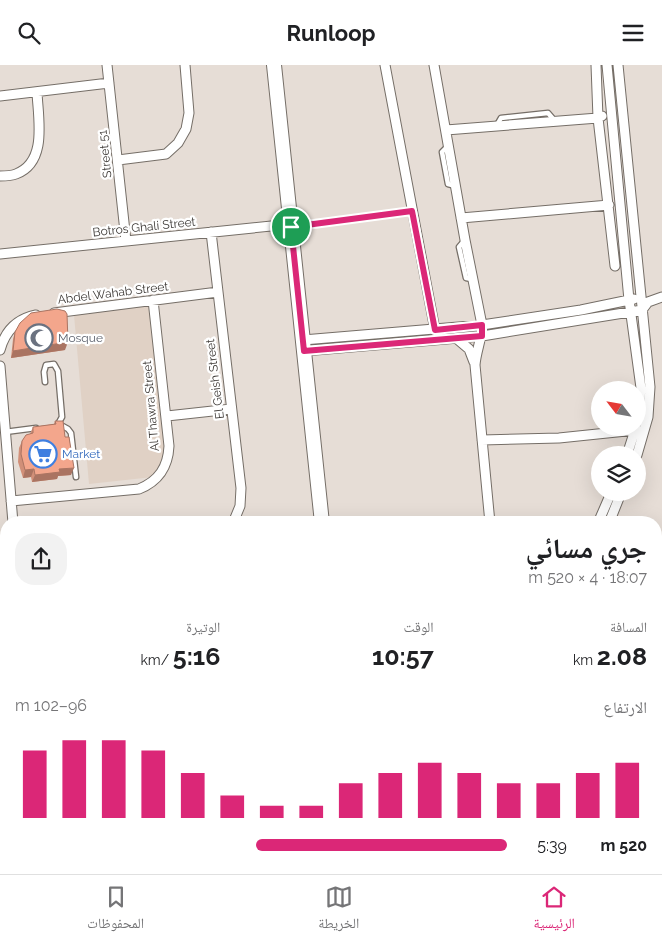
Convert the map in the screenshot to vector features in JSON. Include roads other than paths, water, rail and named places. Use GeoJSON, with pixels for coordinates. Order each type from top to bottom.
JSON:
{"type":"FeatureCollection","features":[{"type":"Feature","properties":{"kind":"street","name":"Street 51"},"geometry":{"type":"LineString","coordinates":[[107,65],[126,241]]}},
{"type":"Feature","properties":{"kind":"street"},"geometry":{"type":"LineString","coordinates":[[118,160],[166,154],[178,143],[186,129],[189,113],[185,65]]}},
{"type":"Feature","properties":{"kind":"street"},"geometry":{"type":"LineString","coordinates":[[265,65],[288,225],[321,516]]}},
{"type":"Feature","properties":{"kind":"street"},"geometry":{"type":"LineString","coordinates":[[274,65],[312,516]]}},
{"type":"Feature","properties":{"kind":"street"},"geometry":{"type":"LineString","coordinates":[[385,65],[435,330]]}},
{"type":"Feature","properties":{"kind":"street"},"geometry":{"type":"LineString","coordinates":[[434,65],[482,325],[482,336],[477,347],[475,365],[489,516]]}},
{"type":"Feature","properties":{"kind":"street"},"geometry":{"type":"LineString","coordinates":[[596,65],[598,118],[615,266]]}},
{"type":"Feature","properties":{"kind":"street"},"geometry":{"type":"LineString","coordinates":[[607,65],[629,300],[640,381]]}},
{"type":"Feature","properties":{"kind":"street"},"geometry":{"type":"LineString","coordinates":[[618,65],[644,300],[642,310],[650,387],[648,417],[640,446]]}},
{"type":"Feature","properties":{"kind":"street"},"geometry":{"type":"LineString","coordinates":[[0,96],[110,83]]}},
{"type":"Feature","properties":{"kind":"street"},"geometry":{"type":"LineString","coordinates":[[0,176],[15,175],[26,168],[34,157],[38,145],[38,92]]}},
{"type":"Feature","properties":{"kind":"street"},"geometry":{"type":"LineString","coordinates":[[446,129],[598,118],[612,113]]}},
{"type":"Feature","properties":{"kind":"street"},"geometry":{"type":"LineString","coordinates":[[598,118],[608,123],[613,122]]}},
{"type":"Feature","properties":{"kind":"street"},"geometry":{"type":"LineString","coordinates":[[461,219],[609,205]]}},
{"type":"Feature","properties":{"kind":"street","name":"Botros Ghali Street"},"geometry":{"type":"LineString","coordinates":[[0,255],[288,225]]}},
{"type":"Feature","properties":{"kind":"street","name":"El Geish Street"},"geometry":{"type":"LineString","coordinates":[[211,232],[241,496],[240,506],[236,516]]}},
{"type":"Feature","properties":{"kind":"street","name":"Abdel Wahab Street"},"geometry":{"type":"LineString","coordinates":[[1,345],[14,325],[28,317],[218,292]]}},
{"type":"Feature","properties":{"kind":"street"},"geometry":{"type":"LineString","coordinates":[[303,346],[482,325],[581,310],[629,300],[662,297]]}},
{"type":"Feature","properties":{"kind":"street","name":"Al Thawra Street"},"geometry":{"type":"LineString","coordinates":[[11,501],[139,489],[155,480],[166,465],[169,446],[167,416],[153,300]]}},
{"type":"Feature","properties":{"kind":"street"},"geometry":{"type":"LineString","coordinates":[[303,346],[482,336],[642,310]]}},
{"type":"Feature","properties":{"kind":"street"},"geometry":{"type":"LineString","coordinates":[[456,338],[469,349],[475,365]]}},
{"type":"Feature","properties":{"kind":"street"},"geometry":{"type":"LineString","coordinates":[[0,366],[5,432],[3,451],[12,516]]}},
{"type":"Feature","properties":{"kind":"street"},"geometry":{"type":"LineString","coordinates":[[167,416],[231,409]]}},
{"type":"Feature","properties":{"kind":"street"},"geometry":{"type":"LineString","coordinates":[[482,439],[559,438],[591,433]]}},
{"type":"Feature","properties":{"kind":"street"},"geometry":{"type":"LineString","coordinates":[[601,516],[608,501]]}},
{"type":"Feature","properties":{"kind":"street"},"geometry":{"type":"LineString","coordinates":[[611,516],[618,501]]}},
{"type":"Feature","properties":{"kind":"street"},"geometry":{"type":"LineString","coordinates":[[662,741],[662,746]]}},
{"type":"Feature","properties":{"kind":"lane"},"geometry":{"type":"LineString","coordinates":[[288,225],[412,211]]}},
{"type":"Feature","properties":{"kind":"lane"},"geometry":{"type":"LineString","coordinates":[[45,381],[46,365],[54,364],[58,371],[62,417],[58,425],[68,429],[71,433],[76,477]]}},
{"type":"Feature","properties":{"kind":"lane"},"geometry":{"type":"LineString","coordinates":[[5,432],[39,428]]}},
{"type":"Feature","properties":{"kind":"place","name":"Mosque"},"geometry":{"type":"Point","coordinates":[39,338]}},
{"type":"Feature","properties":{"kind":"place","name":"Market"},"geometry":{"type":"Point","coordinates":[43,454]}}]}
